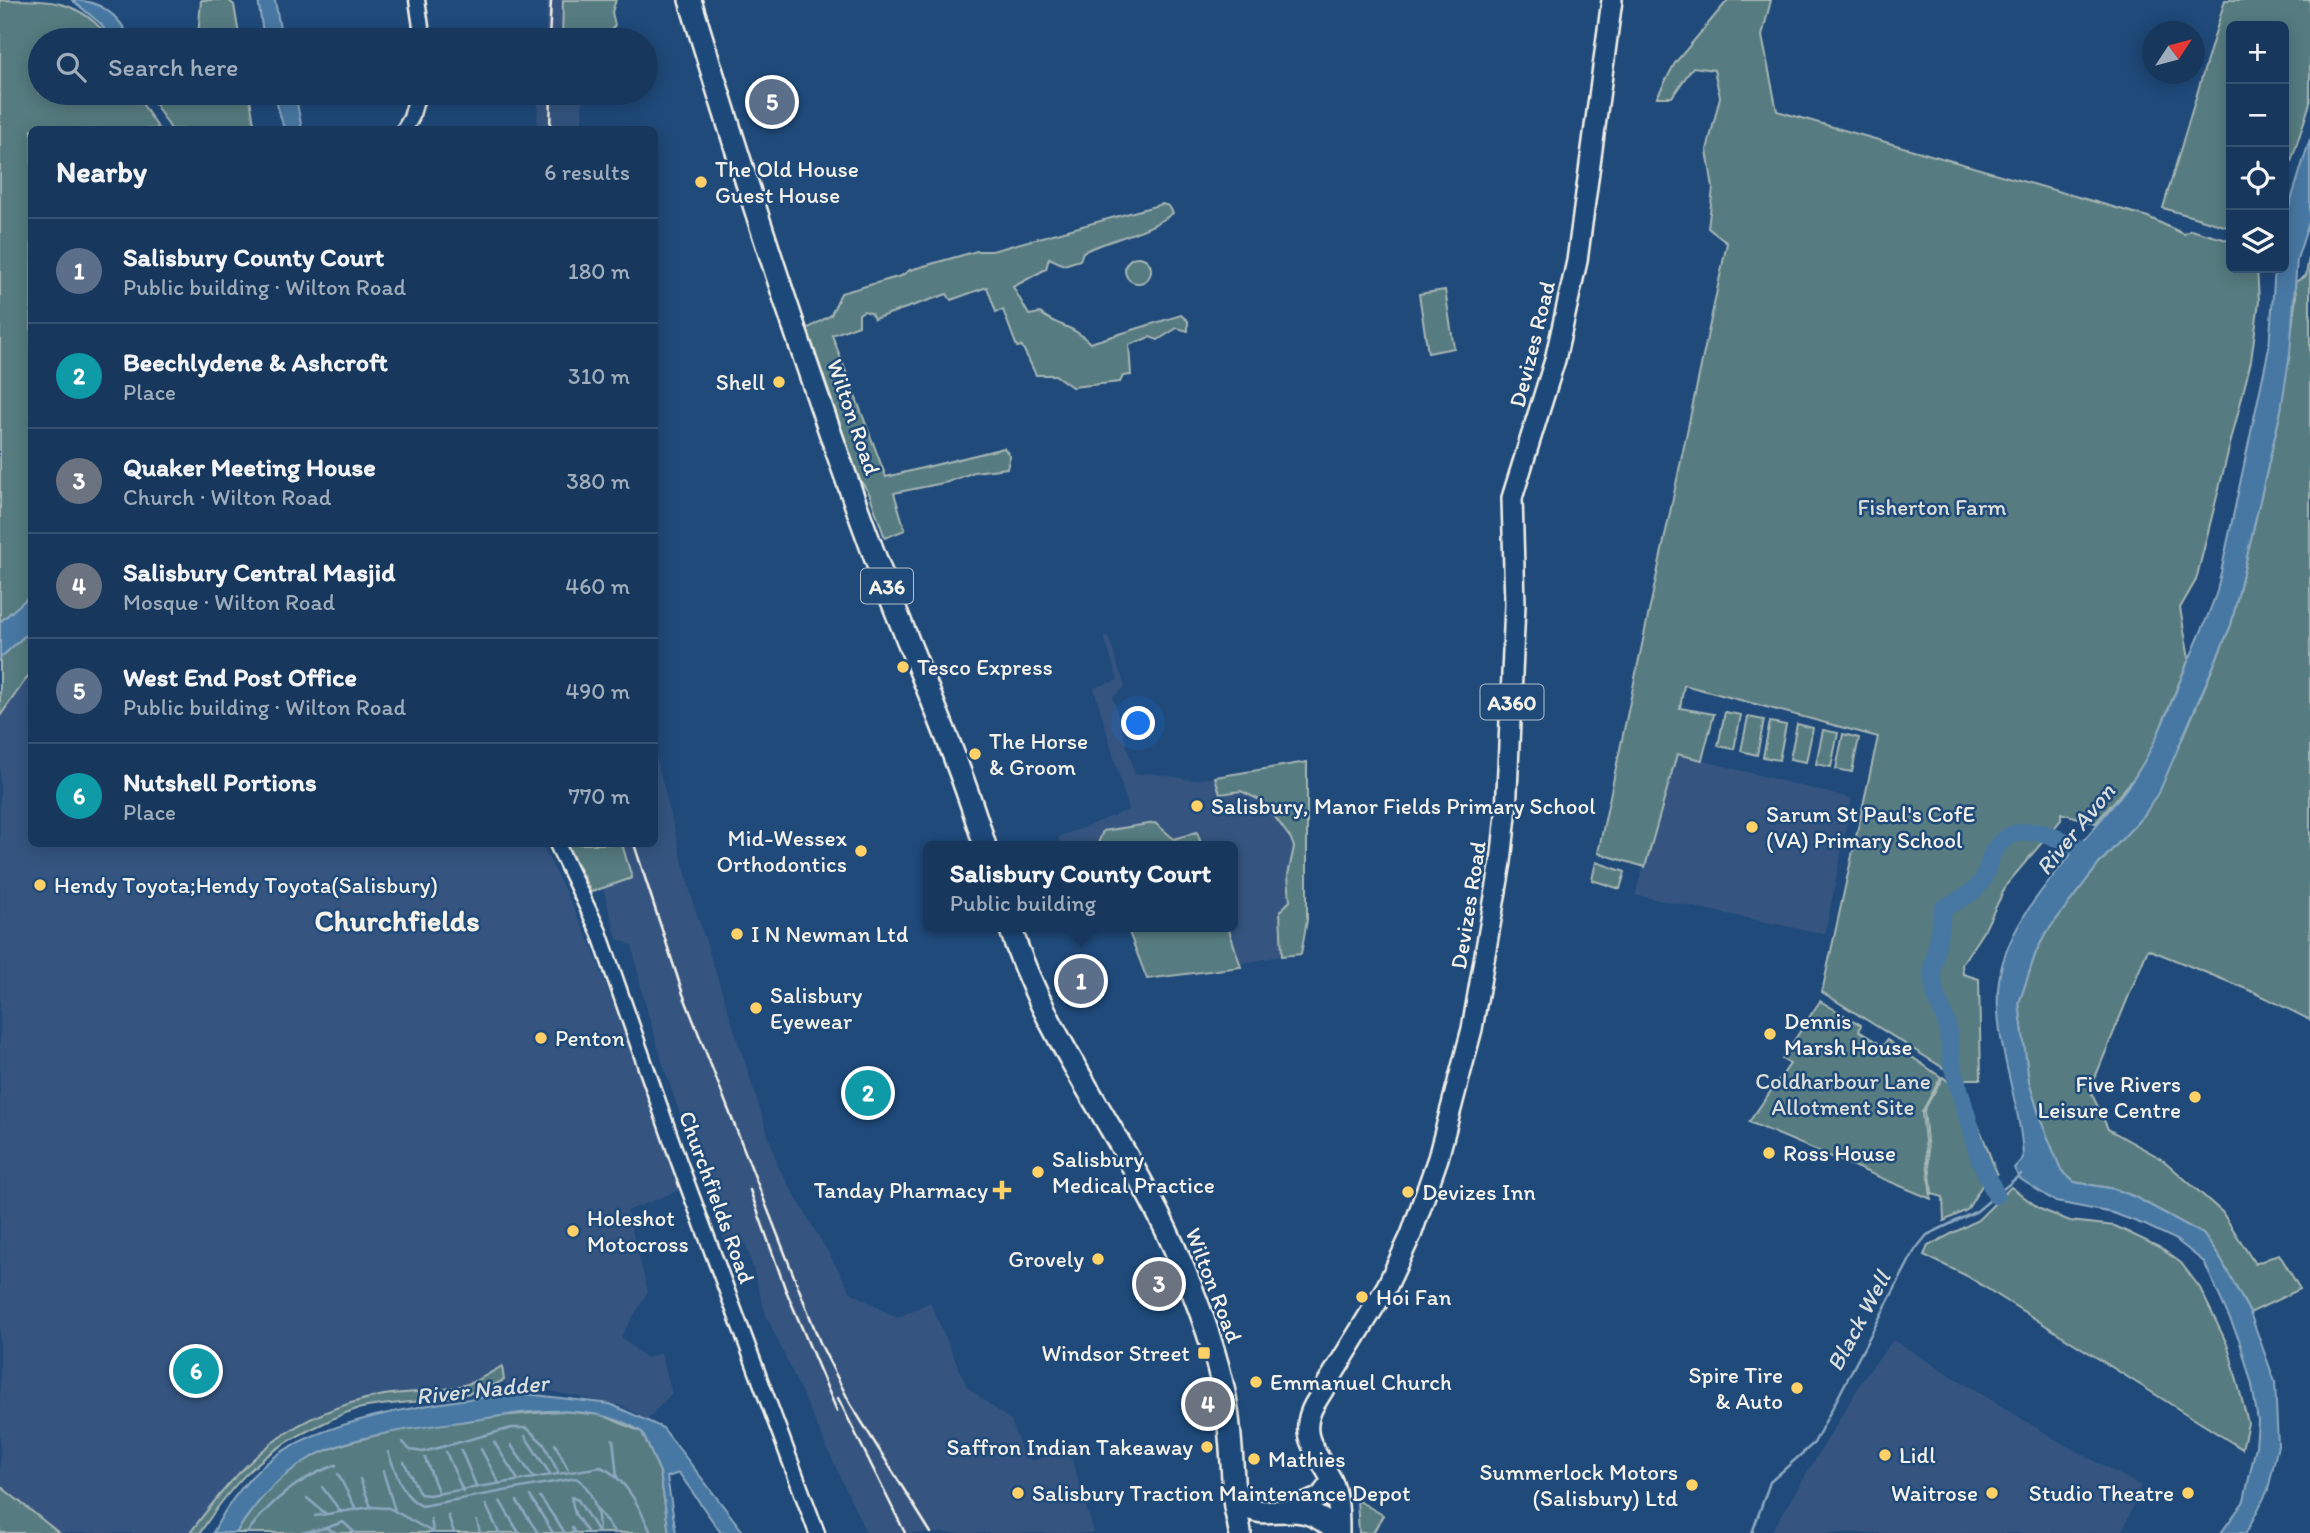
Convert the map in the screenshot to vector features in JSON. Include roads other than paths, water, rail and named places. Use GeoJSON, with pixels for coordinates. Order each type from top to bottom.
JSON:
{"type":"FeatureCollection","features":[{"type":"Feature","properties":{"kind":"highway","name":"Wilton Road"},"geometry":{"type":"LineString","coordinates":[[690,0],[836,448],[882,575],[947,732],[983,841]]}},
{"type":"Feature","properties":{"kind":"highway","name":"Wilton Road"},"geometry":{"type":"LineString","coordinates":[[1012,932],[1057,1035],[1152,1205],[1186,1275],[1222,1386],[1240,1533]]}},
{"type":"Feature","properties":{"kind":"highway"},"geometry":{"type":"LineString","coordinates":[[1234,1488],[1245,1506],[1255,1510],[1293,1509],[1327,1522],[1338,1533]]}},
{"type":"Feature","properties":{"kind":"highway"},"geometry":{"type":"LineString","coordinates":[[1247,1533],[1253,1523],[1269,1510]]}},
{"type":"Feature","properties":{"kind":"main road","name":"Devizes Road"},"geometry":{"type":"LineString","coordinates":[[1338,1533],[1338,1507],[1332,1481],[1309,1442],[1310,1413],[1387,1286],[1417,1222],[1459,1085],[1486,956],[1501,862],[1509,766],[1515,604],[1512,498],[1515,481],[1536,429],[1570,293],[1612,0]]}},
{"type":"Feature","properties":{"kind":"main road"},"geometry":{"type":"LineString","coordinates":[[1293,1509],[1320,1497],[1332,1481]]}},
{"type":"Feature","properties":{"kind":"street"},"geometry":{"type":"LineString","coordinates":[[417,0],[421,28]]}},
{"type":"Feature","properties":{"kind":"street"},"geometry":{"type":"LineString","coordinates":[[406,126],[415,105]]}},
{"type":"Feature","properties":{"kind":"street","name":"Churchfields Road"},"geometry":{"type":"LineString","coordinates":[[559,847],[599,932],[679,1162],[817,1533]]}},
{"type":"Feature","properties":{"kind":"waterway","name":"River Avon"},"geometry":{"type":"LineString","coordinates":[[1996,1195],[1979,1157],[1952,1065],[1947,1024],[1936,996],[1932,973],[1943,909],[1979,886],[1992,854],[2007,837],[2018,833],[2041,833],[2087,851]]}},
{"type":"Feature","properties":{"kind":"waterway","name":"Black Well"},"geometry":{"type":"LineString","coordinates":[[1752,1533],[1770,1482],[1814,1443],[1915,1250],[1927,1235],[1977,1211],[2021,1174]]}},
{"type":"Feature","properties":{"kind":"waterway"},"geometry":{"type":"LineString","coordinates":[[403,1442],[410,1450],[423,1452],[512,1428],[527,1428],[544,1444],[558,1472]]}},
{"type":"Feature","properties":{"kind":"waterway"},"geometry":{"type":"LineString","coordinates":[[525,1436],[550,1474]]}},
{"type":"Feature","properties":{"kind":"waterway"},"geometry":{"type":"LineString","coordinates":[[613,1439],[617,1477]]}},
{"type":"Feature","properties":{"kind":"waterway"},"geometry":{"type":"LineString","coordinates":[[494,1442],[518,1480]]}},
{"type":"Feature","properties":{"kind":"waterway"},"geometry":{"type":"LineString","coordinates":[[555,1444],[568,1469]]}},
{"type":"Feature","properties":{"kind":"waterway"},"geometry":{"type":"LineString","coordinates":[[511,1445],[533,1477]]}},
{"type":"Feature","properties":{"kind":"waterway"},"geometry":{"type":"LineString","coordinates":[[481,1449],[499,1483]]}},
{"type":"Feature","properties":{"kind":"waterway"},"geometry":{"type":"LineString","coordinates":[[461,1450],[477,1488]]}},
{"type":"Feature","properties":{"kind":"waterway"},"geometry":{"type":"LineString","coordinates":[[388,1452],[404,1490],[422,1506],[576,1478],[587,1488],[594,1502],[598,1533]]}},
{"type":"Feature","properties":{"kind":"waterway"},"geometry":{"type":"LineString","coordinates":[[446,1452],[463,1491]]}},
{"type":"Feature","properties":{"kind":"waterway"},"geometry":{"type":"LineString","coordinates":[[425,1458],[439,1494]]}},
{"type":"Feature","properties":{"kind":"waterway"},"geometry":{"type":"LineString","coordinates":[[404,1462],[420,1494],[429,1495],[601,1467],[625,1487],[651,1533]]}},
{"type":"Feature","properties":{"kind":"waterway"},"geometry":{"type":"LineString","coordinates":[[247,1533],[265,1511],[286,1492],[310,1476],[336,1465]]}},
{"type":"Feature","properties":{"kind":"waterway"},"geometry":{"type":"LineString","coordinates":[[383,1471],[395,1511]]}},
{"type":"Feature","properties":{"kind":"waterway"},"geometry":{"type":"LineString","coordinates":[[338,1474],[356,1509]]}},
{"type":"Feature","properties":{"kind":"waterway"},"geometry":{"type":"LineString","coordinates":[[360,1479],[371,1507]]}},
{"type":"Feature","properties":{"kind":"waterway"},"geometry":{"type":"LineString","coordinates":[[322,1487],[341,1512]]}},
{"type":"Feature","properties":{"kind":"waterway"},"geometry":{"type":"LineString","coordinates":[[530,1496],[553,1533]]}},
{"type":"Feature","properties":{"kind":"waterway"},"geometry":{"type":"LineString","coordinates":[[540,1497],[565,1533]]}},
{"type":"Feature","properties":{"kind":"waterway"},"geometry":{"type":"LineString","coordinates":[[588,1533],[575,1514],[571,1497],[578,1500],[598,1532]]}},
{"type":"Feature","properties":{"kind":"waterway"},"geometry":{"type":"LineString","coordinates":[[307,1498],[326,1514]]}},
{"type":"Feature","properties":{"kind":"waterway"},"geometry":{"type":"LineString","coordinates":[[500,1501],[519,1533]]}},
{"type":"Feature","properties":{"kind":"waterway"},"geometry":{"type":"LineString","coordinates":[[517,1501],[538,1533]]}},
{"type":"Feature","properties":{"kind":"waterway"},"geometry":{"type":"LineString","coordinates":[[486,1505],[499,1533]]}},
{"type":"Feature","properties":{"kind":"waterway"},"geometry":{"type":"LineString","coordinates":[[594,1505],[615,1533]]}},
{"type":"Feature","properties":{"kind":"waterway"},"geometry":{"type":"LineString","coordinates":[[315,1516],[371,1507],[389,1508],[434,1533]]}},
{"type":"Feature","properties":{"kind":"waterway"},"geometry":{"type":"LineString","coordinates":[[448,1515],[454,1533]]}},
{"type":"Feature","properties":{"kind":"waterway"},"geometry":{"type":"LineString","coordinates":[[431,1519],[433,1532]]}},
{"type":"Feature","properties":{"kind":"waterway"},"geometry":{"type":"LineString","coordinates":[[477,1521],[480,1533]]}},
{"type":"Feature","properties":{"kind":"waterway"},"geometry":{"type":"LineString","coordinates":[[326,1528],[343,1522],[355,1533]]}},
{"type":"Feature","properties":{"kind":"waterway"},"geometry":{"type":"LineString","coordinates":[[301,1533],[326,1528],[337,1533]]}},
{"type":"Feature","properties":{"kind":"waterway"},"geometry":{"type":"LineString","coordinates":[[572,1528],[575,1533]]}},
{"type":"Feature","properties":{"kind":"railway"},"geometry":{"type":"LineString","coordinates":[[550,28],[551,0]]}},
{"type":"Feature","properties":{"kind":"railway"},"geometry":{"type":"LineString","coordinates":[[550,126],[551,105]]}},
{"type":"Feature","properties":{"kind":"railway"},"geometry":{"type":"LineString","coordinates":[[635,847],[683,994],[821,1345],[850,1403],[931,1533]]}},
{"type":"Feature","properties":{"kind":"railway"},"geometry":{"type":"LineString","coordinates":[[750,1190],[785,1288],[837,1411]]}},
{"type":"Feature","properties":{"kind":"railway"},"geometry":{"type":"LineString","coordinates":[[838,1398],[905,1533]]}},
{"type":"Feature","properties":{"kind":"place","name":"West End Post Office"},"geometry":{"type":"Point","coordinates":[772,102]}},
{"type":"Feature","properties":{"kind":"place","name":"The Old House Guest House"},"geometry":{"type":"Point","coordinates":[701,182]}},
{"type":"Feature","properties":{"kind":"place","name":"Shell"},"geometry":{"type":"Point","coordinates":[779,382]}},
{"type":"Feature","properties":{"kind":"place","name":"Tesco Express"},"geometry":{"type":"Point","coordinates":[903,667]}},
{"type":"Feature","properties":{"kind":"place","name":"The Horse & Groom"},"geometry":{"type":"Point","coordinates":[975,754]}},
{"type":"Feature","properties":{"kind":"place","name":"Salisbury, Manor Fields Primary School"},"geometry":{"type":"Point","coordinates":[1197,806]}},
{"type":"Feature","properties":{"kind":"place","name":"Sarum St Paul's CofE (VA) Primary School"},"geometry":{"type":"Point","coordinates":[1752,827]}},
{"type":"Feature","properties":{"kind":"place","name":"Mid-Wessex Orthodontics"},"geometry":{"type":"Point","coordinates":[861,851]}},
{"type":"Feature","properties":{"kind":"place","name":"Hendy Toyota;Hendy Toyota(Salisbury)"},"geometry":{"type":"Point","coordinates":[40,885]}},
{"type":"Feature","properties":{"kind":"place","name":"I N Newman Ltd"},"geometry":{"type":"Point","coordinates":[737,934]}},
{"type":"Feature","properties":{"kind":"place","name":"Salisbury County Court"},"geometry":{"type":"Point","coordinates":[1081,981]}},
{"type":"Feature","properties":{"kind":"place","name":"Salisbury Eyewear"},"geometry":{"type":"Point","coordinates":[756,1008]}},
{"type":"Feature","properties":{"kind":"place","name":"Dennis Marsh House"},"geometry":{"type":"Point","coordinates":[1770,1034]}},
{"type":"Feature","properties":{"kind":"place","name":"Penton"},"geometry":{"type":"Point","coordinates":[541,1038]}},
{"type":"Feature","properties":{"kind":"place","name":"Beechlydene & Ashcroft"},"geometry":{"type":"Point","coordinates":[868,1093]}},
{"type":"Feature","properties":{"kind":"place","name":"Five Rivers Leisure Centre"},"geometry":{"type":"Point","coordinates":[2195,1097]}},
{"type":"Feature","properties":{"kind":"place","name":"Ross House"},"geometry":{"type":"Point","coordinates":[1769,1153]}},
{"type":"Feature","properties":{"kind":"place","name":"Salisbury Medical Practice"},"geometry":{"type":"Point","coordinates":[1038,1172]}},
{"type":"Feature","properties":{"kind":"place","name":"Tanday Pharmacy"},"geometry":{"type":"Point","coordinates":[1002,1190]}},
{"type":"Feature","properties":{"kind":"place","name":"Devizes Inn"},"geometry":{"type":"Point","coordinates":[1408,1192]}},
{"type":"Feature","properties":{"kind":"place","name":"Holeshot Motocross"},"geometry":{"type":"Point","coordinates":[573,1231]}},
{"type":"Feature","properties":{"kind":"place","name":"Grovely"},"geometry":{"type":"Point","coordinates":[1098,1259]}},
{"type":"Feature","properties":{"kind":"place","name":"Quaker Meeting House"},"geometry":{"type":"Point","coordinates":[1159,1284]}},
{"type":"Feature","properties":{"kind":"place","name":"Hoi Fan"},"geometry":{"type":"Point","coordinates":[1362,1297]}},
{"type":"Feature","properties":{"kind":"place","name":"Windsor Street"},"geometry":{"type":"Point","coordinates":[1204,1353]}},
{"type":"Feature","properties":{"kind":"place","name":"Nutshell Portions"},"geometry":{"type":"Point","coordinates":[196,1371]}},
{"type":"Feature","properties":{"kind":"place","name":"Emmanuel Church"},"geometry":{"type":"Point","coordinates":[1256,1382]}},
{"type":"Feature","properties":{"kind":"place","name":"Spire Tire & Auto"},"geometry":{"type":"Point","coordinates":[1797,1388]}},
{"type":"Feature","properties":{"kind":"place","name":"Salisbury Central Masjid"},"geometry":{"type":"Point","coordinates":[1208,1404]}},
{"type":"Feature","properties":{"kind":"place","name":"Saffron Indian Takeaway"},"geometry":{"type":"Point","coordinates":[1207,1447]}},
{"type":"Feature","properties":{"kind":"place","name":"Lidl"},"geometry":{"type":"Point","coordinates":[1885,1455]}},
{"type":"Feature","properties":{"kind":"place","name":"Mathies"},"geometry":{"type":"Point","coordinates":[1254,1459]}},
{"type":"Feature","properties":{"kind":"place","name":"Summerlock Motors (Salisbury) Ltd"},"geometry":{"type":"Point","coordinates":[1692,1485]}},
{"type":"Feature","properties":{"kind":"place","name":"Salisbury Traction Maintenance Depot"},"geometry":{"type":"Point","coordinates":[1018,1493]}},
{"type":"Feature","properties":{"kind":"place","name":"Waitrose"},"geometry":{"type":"Point","coordinates":[1992,1493]}},
{"type":"Feature","properties":{"kind":"place","name":"Studio Theatre"},"geometry":{"type":"Point","coordinates":[2188,1493]}},
{"type":"Feature","properties":{"kind":"district","name":"Churchfields"},"geometry":{"type":"Point","coordinates":[397,920]}},
{"type":"Feature","properties":{"kind":"park label","name":"Fisherton Farm"},"geometry":{"type":"Point","coordinates":[1932,507]}},
{"type":"Feature","properties":{"kind":"park label","name":"Coldharbour Lane Allotment Site"},"geometry":{"type":"Point","coordinates":[1843,1094]}},
{"type":"Feature","properties":{"kind":"water label","name":"River Nadder"},"geometry":{"type":"Point","coordinates":[482,1389]}}]}
